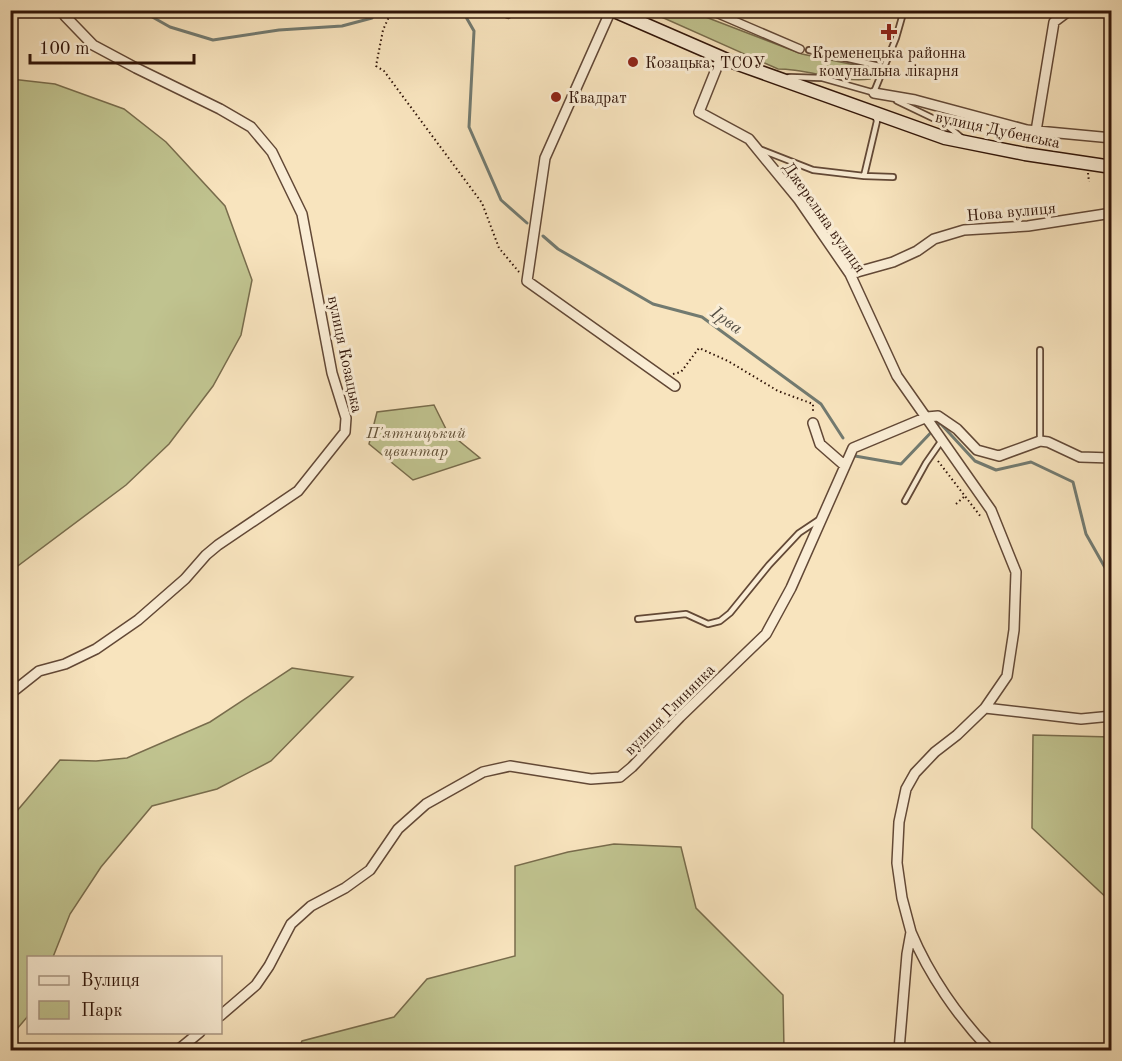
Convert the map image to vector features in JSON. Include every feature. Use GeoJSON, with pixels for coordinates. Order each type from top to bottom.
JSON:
{"type":"FeatureCollection","features":[{"type":"Feature","properties":{"kind":"main road","name":"вулиця Дубенська"},"geometry":{"type":"LineString","coordinates":[[612,10],[721,57],[945,138],[1025,154],[1112,166]]}},
{"type":"Feature","properties":{"kind":"street","name":"вулиця Козацька"},"geometry":{"type":"LineString","coordinates":[[10,694],[39,671],[65,664],[96,649],[129,626],[185,579],[218,545],[298,491],[345,432],[346,418],[332,373],[302,214],[272,152],[251,127],[93,45],[65,16],[64,10]]}},
{"type":"Feature","properties":{"kind":"street"},"geometry":{"type":"LineString","coordinates":[[612,10],[545,158],[527,281],[675,386]]}},
{"type":"Feature","properties":{"kind":"street"},"geometry":{"type":"LineString","coordinates":[[709,10],[800,49]]}},
{"type":"Feature","properties":{"kind":"street"},"geometry":{"type":"LineString","coordinates":[[1036,131],[1054,22],[1070,10]]}},
{"type":"Feature","properties":{"kind":"street","name":"Джерельна вулиця"},"geometry":{"type":"LineString","coordinates":[[721,57],[699,112],[749,138],[799,200],[850,274],[897,376],[991,510],[1016,572],[1014,630],[1007,676],[985,708],[935,752],[915,773],[906,789],[899,822],[897,863],[902,898],[911,932]]}},
{"type":"Feature","properties":{"kind":"street"},"geometry":{"type":"LineString","coordinates":[[874,93],[915,100],[1036,131],[1112,138]]}},
{"type":"Feature","properties":{"kind":"street","name":"Нова вулиця"},"geometry":{"type":"LineString","coordinates":[[850,274],[893,262],[917,251],[934,239],[964,230],[1028,226],[1112,213]]}},
{"type":"Feature","properties":{"kind":"street"},"geometry":{"type":"LineString","coordinates":[[928,420],[938,416],[957,429],[977,450],[999,456],[1040,441],[1048,442],[1080,457],[1112,458]]}},
{"type":"Feature","properties":{"kind":"street","name":"вулиця Глинянка"},"geometry":{"type":"LineString","coordinates":[[222,1014],[256,985],[269,966],[291,924],[311,906],[345,888],[370,870],[398,830],[426,804],[483,772],[510,766],[591,779],[620,777],[632,767],[766,633],[791,588],[853,448],[928,420]]}},
{"type":"Feature","properties":{"kind":"street"},"geometry":{"type":"LineString","coordinates":[[813,423],[820,444],[844,465]]}},
{"type":"Feature","properties":{"kind":"street"},"geometry":{"type":"LineString","coordinates":[[985,708],[1080,719],[1112,716]]}},
{"type":"Feature","properties":{"kind":"street"},"geometry":{"type":"LineString","coordinates":[[899,1050],[911,932]]}},
{"type":"Feature","properties":{"kind":"street"},"geometry":{"type":"LineString","coordinates":[[911,932],[930,969],[959,1013],[990,1050]]}},
{"type":"Feature","properties":{"kind":"street"},"geometry":{"type":"LineString","coordinates":[[178,1050],[198,1034]]}},
{"type":"Feature","properties":{"kind":"lane"},"geometry":{"type":"LineString","coordinates":[[496,10],[508,15],[510,10]]}},
{"type":"Feature","properties":{"kind":"lane"},"geometry":{"type":"LineString","coordinates":[[874,93],[904,10]]}},
{"type":"Feature","properties":{"kind":"lane"},"geometry":{"type":"LineString","coordinates":[[809,50],[884,67]]}},
{"type":"Feature","properties":{"kind":"lane"},"geometry":{"type":"LineString","coordinates":[[774,77],[822,78],[874,93],[906,104],[945,124],[968,143]]}},
{"type":"Feature","properties":{"kind":"lane"},"geometry":{"type":"LineString","coordinates":[[864,176],[877,121],[874,113]]}},
{"type":"Feature","properties":{"kind":"lane"},"geometry":{"type":"LineString","coordinates":[[758,149],[813,170],[893,177]]}},
{"type":"Feature","properties":{"kind":"lane"},"geometry":{"type":"LineString","coordinates":[[1040,350],[1040,441]]}},
{"type":"Feature","properties":{"kind":"lane"},"geometry":{"type":"LineString","coordinates":[[905,501],[933,454],[939,436]]}},
{"type":"Feature","properties":{"kind":"lane"},"geometry":{"type":"LineString","coordinates":[[638,619],[686,614],[708,624],[720,621],[730,613],[769,565],[799,533],[822,518]]}},
{"type":"Feature","properties":{"kind":"path"},"geometry":{"type":"LineString","coordinates":[[392,10],[382,30],[376,66],[384,71],[482,203],[499,248],[527,281]]}},
{"type":"Feature","properties":{"kind":"path"},"geometry":{"type":"LineString","coordinates":[[1088,170],[1089,182]]}},
{"type":"Feature","properties":{"kind":"path"},"geometry":{"type":"LineString","coordinates":[[662,376],[681,372],[699,348],[728,361],[778,391],[813,404],[813,423]]}},
{"type":"Feature","properties":{"kind":"path"},"geometry":{"type":"LineString","coordinates":[[933,454],[981,517]]}},
{"type":"Feature","properties":{"kind":"path"},"geometry":{"type":"LineString","coordinates":[[956,504],[965,496]]}},
{"type":"Feature","properties":{"kind":"green space"},"geometry":{"type":"Polygon","coordinates":[[[648,11],[690,11],[802,54],[874,69],[870,79],[858,80],[778,69],[648,11]]]}},
{"type":"Feature","properties":{"kind":"green space"},"geometry":{"type":"Polygon","coordinates":[[[11,79],[55,84],[124,109],[166,142],[225,206],[252,280],[241,335],[213,386],[169,444],[126,485],[11,571],[11,79]]]}},
{"type":"Feature","properties":{"kind":"green space","name":"П'ятницький цвинтар"},"geometry":{"type":"Polygon","coordinates":[[[434,405],[447,431],[480,458],[413,480],[369,444],[377,412],[434,405]]]}},
{"type":"Feature","properties":{"kind":"green space"},"geometry":{"type":"Polygon","coordinates":[[[292,668],[353,677],[271,761],[217,789],[152,806],[101,867],[70,914],[53,956],[27,956],[27,1017],[11,1036],[10,827],[17,811],[60,760],[96,761],[127,758],[210,722],[292,668]]]}},
{"type":"Feature","properties":{"kind":"green space"},"geometry":{"type":"Polygon","coordinates":[[[1033,735],[1111,737],[1111,902],[1032,828],[1033,735]]]}},
{"type":"Feature","properties":{"kind":"green space"},"geometry":{"type":"Polygon","coordinates":[[[614,844],[681,847],[696,908],[783,995],[784,1050],[298,1050],[302,1041],[394,1017],[427,979],[515,956],[515,866],[568,852],[614,844]]]}},
{"type":"Feature","properties":{"kind":"waterway","name":"Ірва"},"geometry":{"type":"LineString","coordinates":[[140,10],[170,27],[213,40],[279,30],[342,26],[372,18]]}},
{"type":"Feature","properties":{"kind":"waterway","name":"Ірва"},"geometry":{"type":"LineString","coordinates":[[462,10],[474,31],[469,127],[501,200],[527,223]]}},
{"type":"Feature","properties":{"kind":"waterway","name":"Ірва"},"geometry":{"type":"LineString","coordinates":[[543,236],[558,249],[653,304],[702,317],[821,404],[843,438]]}},
{"type":"Feature","properties":{"kind":"waterway","name":"Ірва"},"geometry":{"type":"LineString","coordinates":[[855,456],[901,464],[940,423],[975,461],[996,470],[1031,462],[1073,482],[1086,534],[1112,580]]}},
{"type":"Feature","properties":{"kind":"place","name":"Кременецька районна комунальна лікарня"},"geometry":{"type":"Point","coordinates":[889,32]}},
{"type":"Feature","properties":{"kind":"place","name":"Козацька, ТСОУ"},"geometry":{"type":"Point","coordinates":[633,62]}},
{"type":"Feature","properties":{"kind":"place","name":"Квадрат"},"geometry":{"type":"Point","coordinates":[556,97]}}]}
